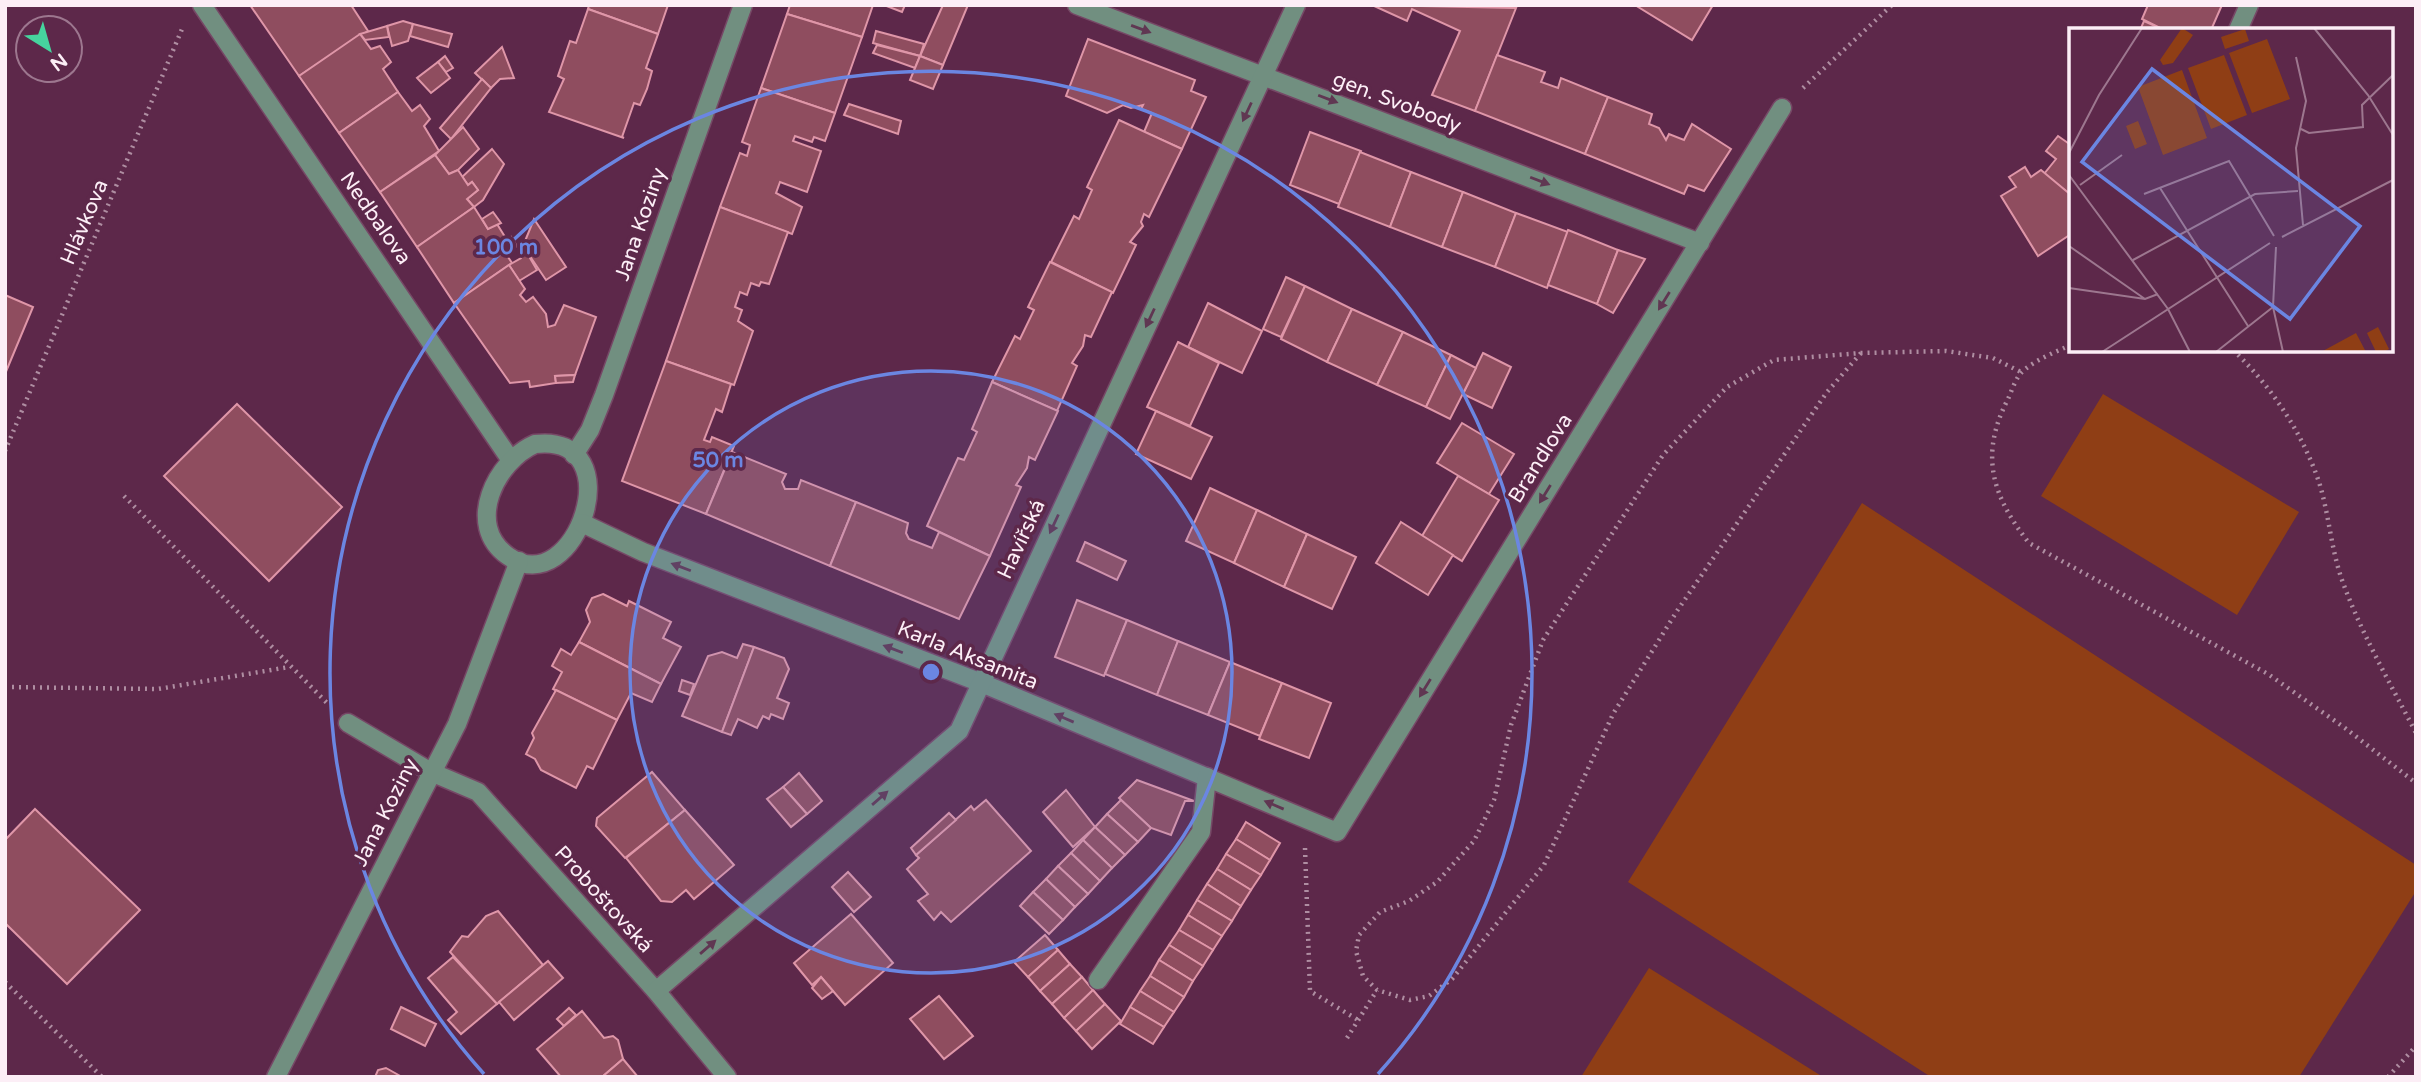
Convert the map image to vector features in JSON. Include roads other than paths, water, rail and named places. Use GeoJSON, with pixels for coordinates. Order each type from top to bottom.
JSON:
{"type":"FeatureCollection","features":[{"type":"Feature","properties":{"kind":"street","name":"Nedbalova"},"geometry":{"type":"LineString","coordinates":[[202,5],[510,459]]}},
{"type":"Feature","properties":{"kind":"street","name":"Jana Koziny"},"geometry":{"type":"LineString","coordinates":[[574,455],[590,430],[604,395],[743,5]]}},
{"type":"Feature","properties":{"kind":"street","name":"Havířská"},"geometry":{"type":"LineString","coordinates":[[656,992],[959,731],[979,682],[1296,5]]}},
{"type":"Feature","properties":{"kind":"street"},"geometry":{"type":"LineString","coordinates":[[2239,28],[2249,5]]}},
{"type":"Feature","properties":{"kind":"street","name":"gen. Svobody"},"geometry":{"type":"LineString","coordinates":[[1082,6],[1700,243]]}},
{"type":"Feature","properties":{"kind":"street","name":"Brandlova"},"geometry":{"type":"LineString","coordinates":[[1337,832],[1782,108]]}},
{"type":"Feature","properties":{"kind":"street"},"geometry":{"type":"LineString","coordinates":[[545,443],[564,448],[574,455],[588,485],[588,501],[582,523],[572,540],[556,555],[538,562],[519,561],[508,556],[496,543],[488,515],[494,483],[510,459],[527,448],[545,443]]}},
{"type":"Feature","properties":{"kind":"street","name":"Karla Aksamita"},"geometry":{"type":"LineString","coordinates":[[582,523],[643,552],[979,682],[1337,832]]}},
{"type":"Feature","properties":{"kind":"street","name":"Jana Koziny"},"geometry":{"type":"LineString","coordinates":[[276,1077],[476,682],[519,561]]}},
{"type":"Feature","properties":{"kind":"street","name":"Proboštovská"},"geometry":{"type":"LineString","coordinates":[[348,723],[431,772],[478,792],[656,992],[727,1077]]}},
{"type":"Feature","properties":{"kind":"street"},"geometry":{"type":"LineString","coordinates":[[1098,980],[1201,832],[1207,777]]}}]}
